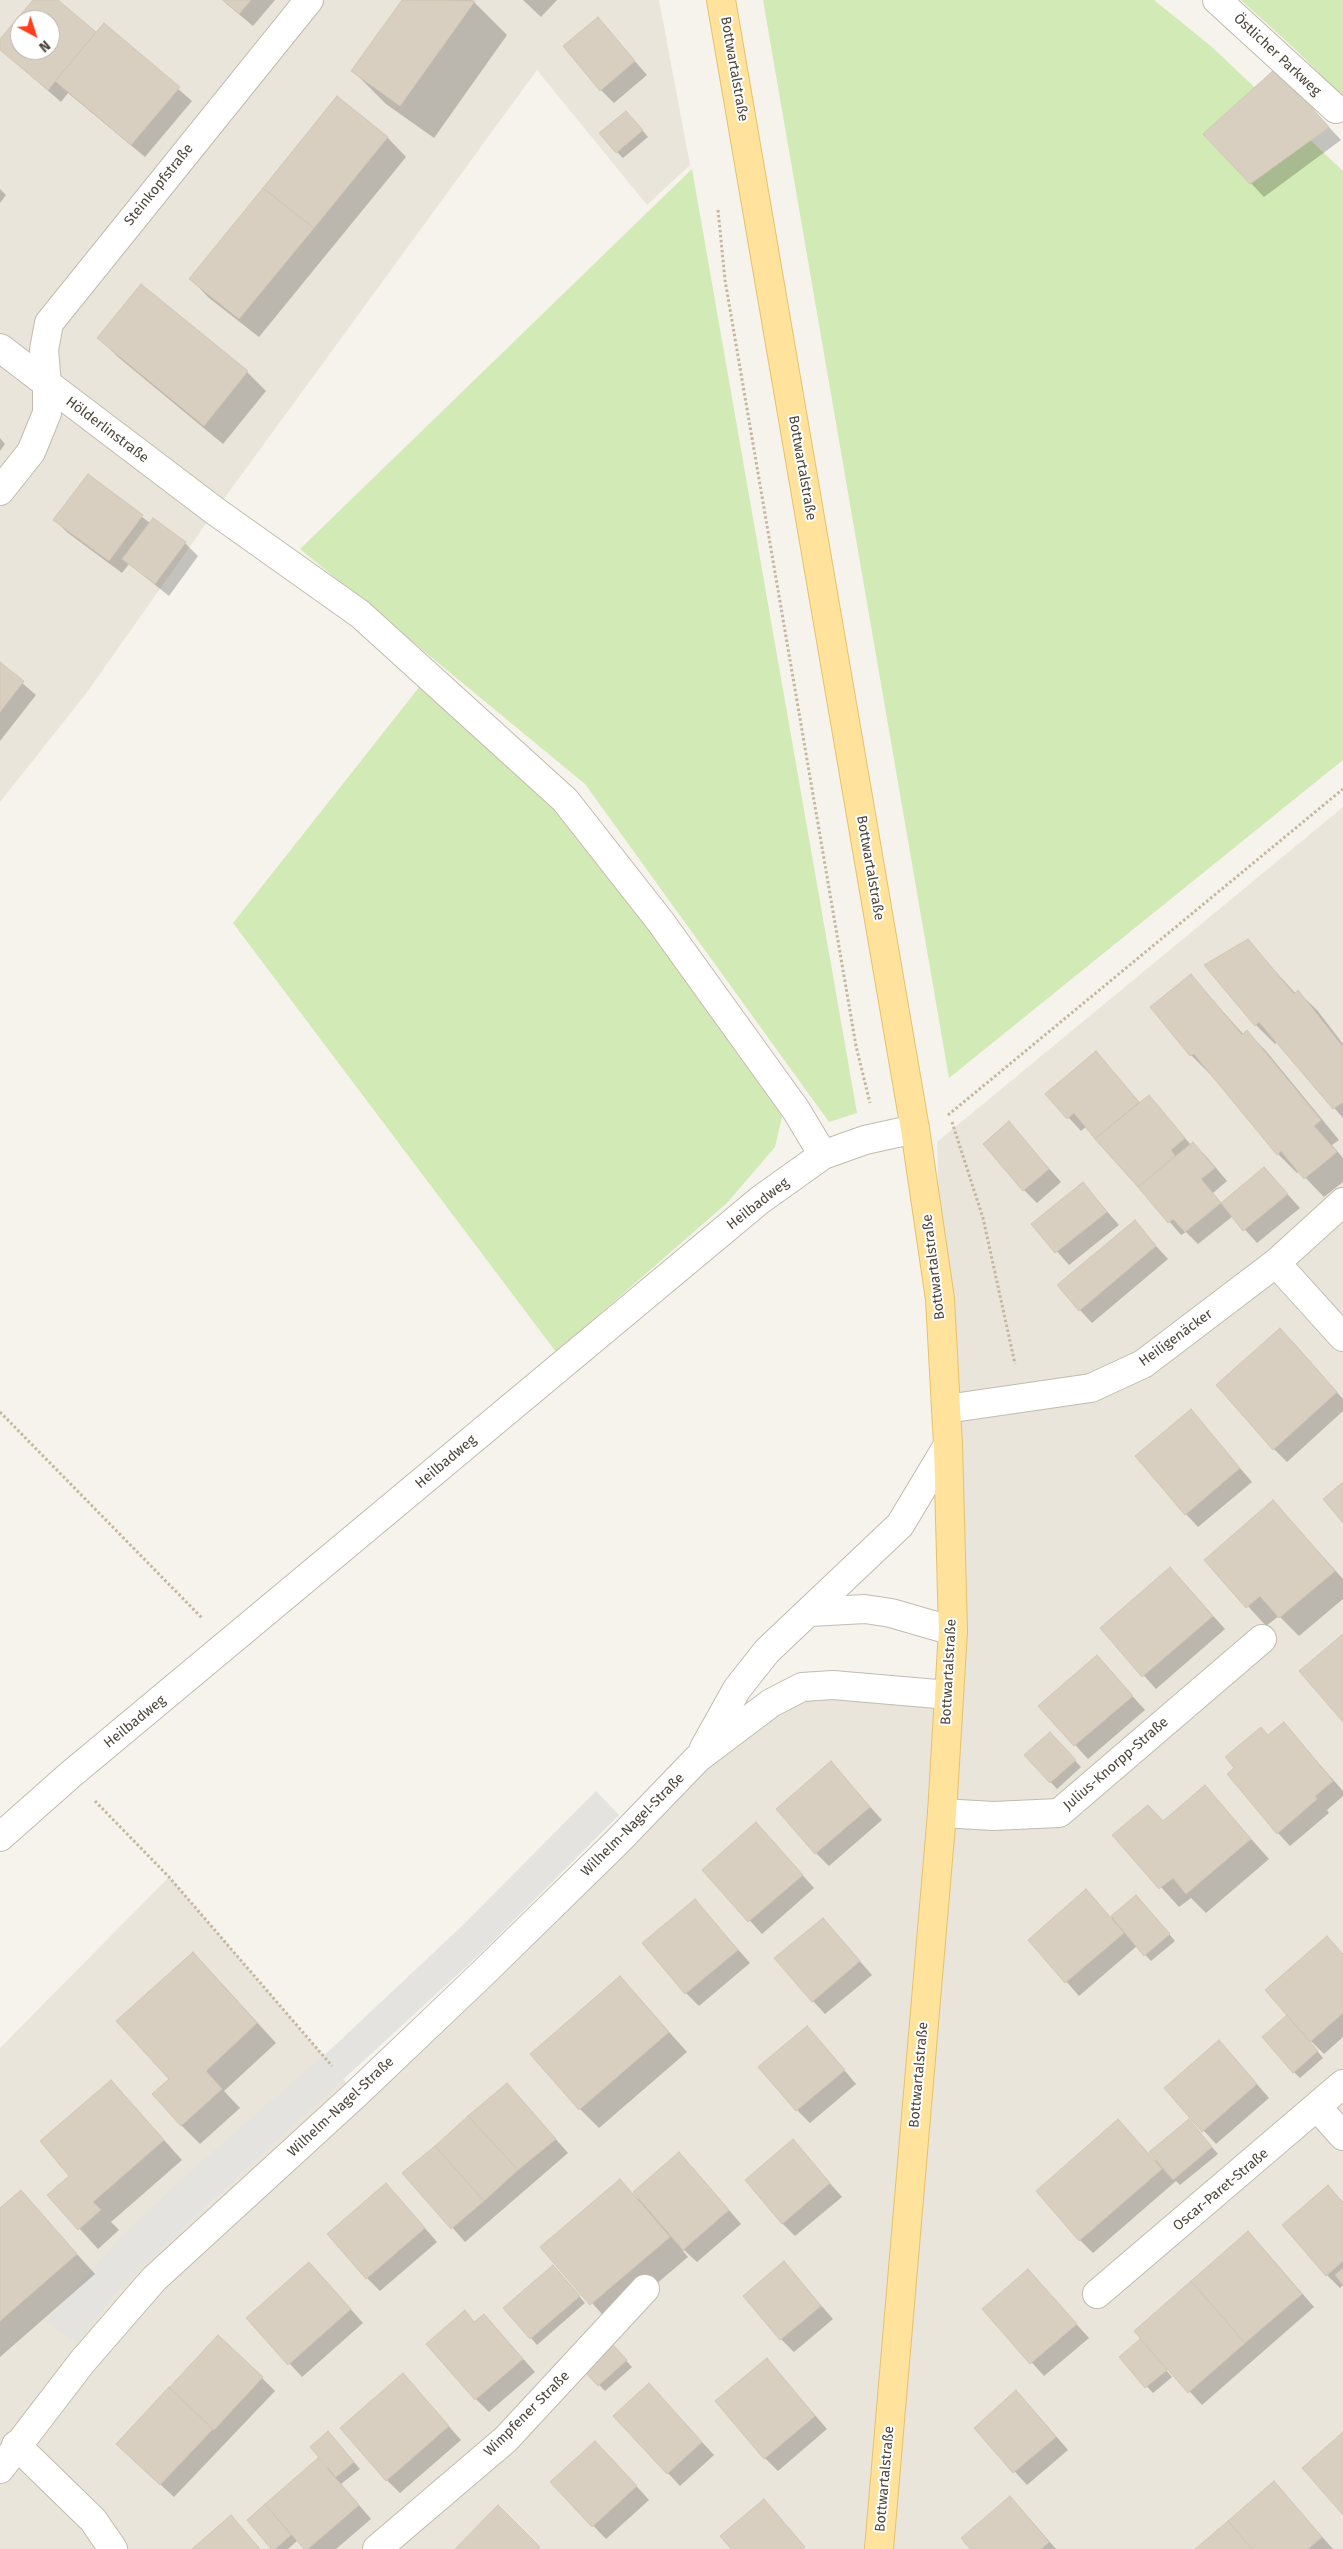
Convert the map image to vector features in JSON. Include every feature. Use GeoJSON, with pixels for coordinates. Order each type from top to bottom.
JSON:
{"type":"FeatureCollection","features":[{"type":"Feature","properties":{"kind":"main road","name":"Bottwartalstraße"},"geometry":{"type":"LineString","coordinates":[[721,0],[742,107],[915,1129],[940,1299],[948,1445],[953,1631],[942,1812],[879,2549]]}},
{"type":"Feature","properties":{"kind":"street","name":"Steinkopfstraße"},"geometry":{"type":"LineString","coordinates":[[0,491],[31,452],[47,413],[44,350],[49,322],[309,0]]}},
{"type":"Feature","properties":{"kind":"street","name":"Östlicher Parkweg"},"geometry":{"type":"LineString","coordinates":[[1217,0],[1336,110]]}},
{"type":"Feature","properties":{"kind":"street","name":"Hölderlinstraße"},"geometry":{"type":"LineString","coordinates":[[0,348],[215,511],[360,614],[565,800],[660,922],[796,1110],[824,1155]]}},
{"type":"Feature","properties":{"kind":"street","name":"Heilbadweg"},"geometry":{"type":"LineString","coordinates":[[0,1837],[70,1775],[760,1200],[824,1155],[878,1138],[915,1129]]}},
{"type":"Feature","properties":{"kind":"street","name":"Heiligenäcker"},"geometry":{"type":"LineString","coordinates":[[946,1410],[1091,1388],[1143,1364],[1276,1263],[1343,1202]]}},
{"type":"Feature","properties":{"kind":"street"},"geometry":{"type":"LineString","coordinates":[[1276,1263],[1343,1337]]}},
{"type":"Feature","properties":{"kind":"street","name":"Wilhelm-Nagel-Straße"},"geometry":{"type":"LineString","coordinates":[[698,1758],[737,1689],[767,1651],[900,1525],[948,1445]]}},
{"type":"Feature","properties":{"kind":"street"},"geometry":{"type":"LineString","coordinates":[[810,1612],[865,1609],[891,1613],[953,1631]]}},
{"type":"Feature","properties":{"kind":"street","name":"Julius-Knorpp-Straße"},"geometry":{"type":"LineString","coordinates":[[942,1812],[993,1816],[1059,1813],[1262,1639]]}},
{"type":"Feature","properties":{"kind":"street","name":"Wilhelm-Nagel-Straße"},"geometry":{"type":"LineString","coordinates":[[0,2469],[16,2445],[82,2362],[154,2278],[356,2094],[617,1842],[698,1758],[770,1703],[802,1687],[832,1685],[949,1695]]}},
{"type":"Feature","properties":{"kind":"street","name":"Oscar-Paret-Straße"},"geometry":{"type":"LineString","coordinates":[[1097,2294],[1343,2084]]}},
{"type":"Feature","properties":{"kind":"street"},"geometry":{"type":"LineString","coordinates":[[1317,2107],[1343,2136]]}},
{"type":"Feature","properties":{"kind":"street","name":"Wimpfener Straße"},"geometry":{"type":"LineString","coordinates":[[377,2549],[506,2439],[645,2289]]}},
{"type":"Feature","properties":{"kind":"street"},"geometry":{"type":"LineString","coordinates":[[16,2445],[93,2520],[113,2549]]}},
{"type":"Feature","properties":{"kind":"path"},"geometry":{"type":"LineString","coordinates":[[718,205],[725,280],[856,1046],[878,1138]]}},
{"type":"Feature","properties":{"kind":"path"},"geometry":{"type":"LineString","coordinates":[[1020,1399],[1016,1365],[983,1218],[962,1148],[949,1115],[1343,789]]}},
{"type":"Feature","properties":{"kind":"path"},"geometry":{"type":"LineString","coordinates":[[0,1412],[228,1645]]}},
{"type":"Feature","properties":{"kind":"path"},"geometry":{"type":"LineString","coordinates":[[70,1775],[169,1877],[356,2094]]}},
{"type":"Feature","properties":{"kind":"shaded area"},"geometry":{"type":"Polygon","coordinates":[[[0,0],[659,0],[690,165],[647,205],[537,70],[215,511],[85,695],[0,802],[0,0]]]}},
{"type":"Feature","properties":{"kind":"shaded area"},"geometry":{"type":"Polygon","coordinates":[[[1343,807],[1343,2549],[0,2549],[0,2048],[169,1877],[356,2094],[617,1842],[802,1687],[949,1695],[946,1409],[937,1142],[1343,807]]]}},
{"type":"Feature","properties":{"kind":"shaded area"},"geometry":{"type":"Polygon","coordinates":[[[596,1791],[619,1815],[482,1952],[216,2196],[119,2289],[77,2342],[45,2323],[121,2237],[193,2169],[331,2049],[463,1925],[596,1791]]]}},
{"type":"Feature","properties":{"kind":"green space"},"geometry":{"type":"Polygon","coordinates":[[[763,0],[1154,0],[1212,47],[1343,171],[1343,760],[949,1078],[763,0]]]}},
{"type":"Feature","properties":{"kind":"green space"},"geometry":{"type":"Polygon","coordinates":[[[1241,0],[1343,0],[1343,97],[1296,50],[1241,0]]]}},
{"type":"Feature","properties":{"kind":"green space"},"geometry":{"type":"Polygon","coordinates":[[[692,169],[857,1113],[829,1122],[585,784],[300,549],[692,169]]]}},
{"type":"Feature","properties":{"kind":"green space"},"geometry":{"type":"Polygon","coordinates":[[[424,681],[554,799],[783,1113],[775,1147],[727,1203],[556,1352],[233,923],[424,681]]]}},
{"type":"Feature","properties":{"kind":"building"},"geometry":{"type":"Polygon","coordinates":[[[33,0],[58,0],[96,32],[48,90],[12,60],[60,60],[60,10],[25,10],[33,0]]]}},
{"type":"Feature","properties":{"kind":"building"},"geometry":{"type":"Polygon","coordinates":[[[223,0],[251,0],[239,14],[223,0]]]}},
{"type":"Feature","properties":{"kind":"building"},"geometry":{"type":"Polygon","coordinates":[[[402,0],[475,1],[400,106],[351,71],[402,0]]]}},
{"type":"Feature","properties":{"kind":"building"},"geometry":{"type":"Polygon","coordinates":[[[598,17],[635,61],[600,91],[563,46],[598,17]]]}},
{"type":"Feature","properties":{"kind":"building"},"geometry":{"type":"Polygon","coordinates":[[[104,23],[180,87],[131,145],[55,81],[104,23]]]}},
{"type":"Feature","properties":{"kind":"building"},"geometry":{"type":"Polygon","coordinates":[[[10,27],[10,58],[0,50],[0,39],[10,27]]]}},
{"type":"Feature","properties":{"kind":"building"},"geometry":{"type":"Polygon","coordinates":[[[1276,68],[1329,127],[1250,184],[1203,134],[1276,68]]]}},
{"type":"Feature","properties":{"kind":"building"},"geometry":{"type":"Polygon","coordinates":[[[337,96],[388,137],[314,228],[263,188],[337,96]]]}},
{"type":"Feature","properties":{"kind":"building"},"geometry":{"type":"Polygon","coordinates":[[[626,111],[643,130],[616,153],[599,133],[626,111]]]}},
{"type":"Feature","properties":{"kind":"building"},"geometry":{"type":"Polygon","coordinates":[[[263,188],[314,228],[239,319],[189,279],[263,188]]]}},
{"type":"Feature","properties":{"kind":"building"},"geometry":{"type":"Polygon","coordinates":[[[141,284],[248,371],[204,426],[97,338],[141,284]]]}},
{"type":"Feature","properties":{"kind":"building"},"geometry":{"type":"Polygon","coordinates":[[[88,474],[143,515],[109,561],[53,520],[88,474]]]}},
{"type":"Feature","properties":{"kind":"building"},"geometry":{"type":"Polygon","coordinates":[[[153,518],[186,542],[155,584],[122,559],[153,518]]]}},
{"type":"Feature","properties":{"kind":"building"},"geometry":{"type":"Polygon","coordinates":[[[0,662],[24,681],[0,712],[0,662]]]}},
{"type":"Feature","properties":{"kind":"building"},"geometry":{"type":"Polygon","coordinates":[[[1248,939],[1294,994],[1298,990],[1343,1047],[1343,1102],[1333,1109],[1259,1022],[1255,1026],[1204,965],[1248,939]]]}},
{"type":"Feature","properties":{"kind":"building"},"geometry":{"type":"Polygon","coordinates":[[[1191,974],[1242,1035],[1247,1030],[1321,1120],[1314,1126],[1337,1152],[1304,1179],[1281,1151],[1277,1155],[1194,1054],[1190,1056],[1150,1007],[1191,974]]]}},
{"type":"Feature","properties":{"kind":"building"},"geometry":{"type":"Polygon","coordinates":[[[1096,1051],[1139,1102],[1095,1139],[1074,1113],[1067,1119],[1045,1094],[1096,1051]]]}},
{"type":"Feature","properties":{"kind":"building"},"geometry":{"type":"Polygon","coordinates":[[[1149,1095],[1185,1138],[1171,1150],[1175,1156],[1138,1187],[1095,1139],[1149,1095]]]}},
{"type":"Feature","properties":{"kind":"building"},"geometry":{"type":"Polygon","coordinates":[[[1009,1121],[1049,1169],[1023,1191],[983,1144],[1009,1121]]]}},
{"type":"Feature","properties":{"kind":"building"},"geometry":{"type":"Polygon","coordinates":[[[1193,1142],[1215,1168],[1201,1179],[1221,1203],[1185,1232],[1173,1219],[1168,1223],[1138,1187],[1193,1142]]]}},
{"type":"Feature","properties":{"kind":"building"},"geometry":{"type":"Polygon","coordinates":[[[1264,1167],[1288,1194],[1243,1231],[1221,1203],[1264,1167]]]}},
{"type":"Feature","properties":{"kind":"building"},"geometry":{"type":"Polygon","coordinates":[[[1083,1182],[1107,1212],[1055,1253],[1031,1224],[1083,1182]]]}},
{"type":"Feature","properties":{"kind":"building"},"geometry":{"type":"Polygon","coordinates":[[[1135,1220],[1156,1246],[1079,1311],[1057,1285],[1135,1220]]]}},
{"type":"Feature","properties":{"kind":"building"},"geometry":{"type":"Polygon","coordinates":[[[1280,1328],[1337,1392],[1273,1450],[1216,1385],[1280,1328]]]}},
{"type":"Feature","properties":{"kind":"building"},"geometry":{"type":"Polygon","coordinates":[[[1191,1409],[1240,1468],[1185,1515],[1135,1456],[1191,1409]]]}},
{"type":"Feature","properties":{"kind":"building"},"geometry":{"type":"Polygon","coordinates":[[[1343,1482],[1343,1523],[1323,1499],[1343,1482]]]}},
{"type":"Feature","properties":{"kind":"building"},"geometry":{"type":"Polygon","coordinates":[[[1273,1500],[1335,1571],[1279,1618],[1260,1596],[1246,1608],[1204,1560],[1273,1500]]]}},
{"type":"Feature","properties":{"kind":"building"},"geometry":{"type":"Polygon","coordinates":[[[1170,1567],[1213,1616],[1142,1677],[1100,1628],[1170,1567]]]}},
{"type":"Feature","properties":{"kind":"building"},"geometry":{"type":"Polygon","coordinates":[[[1343,1634],[1343,1722],[1299,1671],[1343,1634]]]}},
{"type":"Feature","properties":{"kind":"building"},"geometry":{"type":"Polygon","coordinates":[[[1097,1655],[1133,1696],[1074,1746],[1038,1706],[1097,1655]]]}},
{"type":"Feature","properties":{"kind":"building"},"geometry":{"type":"Polygon","coordinates":[[[1284,1722],[1333,1781],[1315,1796],[1317,1799],[1277,1834],[1227,1774],[1234,1768],[1225,1757],[1261,1727],[1268,1735],[1284,1722]]]}},
{"type":"Feature","properties":{"kind":"building"},"geometry":{"type":"Polygon","coordinates":[[[1050,1732],[1076,1760],[1050,1783],[1024,1755],[1050,1732]]]}},
{"type":"Feature","properties":{"kind":"building"},"geometry":{"type":"Polygon","coordinates":[[[831,1761],[870,1807],[815,1854],[776,1809],[831,1761]]]}},
{"type":"Feature","properties":{"kind":"building"},"geometry":{"type":"Polygon","coordinates":[[[1205,1785],[1251,1839],[1186,1894],[1173,1878],[1159,1889],[1112,1835],[1148,1805],[1163,1821],[1205,1785]]]}},
{"type":"Feature","properties":{"kind":"building"},"geometry":{"type":"Polygon","coordinates":[[[756,1822],[803,1875],[748,1922],[702,1870],[756,1822]]]}},
{"type":"Feature","properties":{"kind":"building"},"geometry":{"type":"Polygon","coordinates":[[[1086,1889],[1124,1933],[1065,1983],[1028,1940],[1086,1889]]]}},
{"type":"Feature","properties":{"kind":"building"},"geometry":{"type":"Polygon","coordinates":[[[1136,1895],[1170,1934],[1144,1956],[1111,1916],[1136,1895]]]}},
{"type":"Feature","properties":{"kind":"building"},"geometry":{"type":"Polygon","coordinates":[[[695,1899],[738,1950],[685,1994],[642,1943],[695,1899]]]}},
{"type":"Feature","properties":{"kind":"building"},"geometry":{"type":"Polygon","coordinates":[[[823,1918],[860,1961],[812,2002],[774,1958],[823,1918]]]}},
{"type":"Feature","properties":{"kind":"building"},"geometry":{"type":"Polygon","coordinates":[[[1327,1936],[1343,1954],[1343,2013],[1310,2042],[1265,1990],[1327,1936]]]}},
{"type":"Feature","properties":{"kind":"building"},"geometry":{"type":"Polygon","coordinates":[[[193,1952],[257,2023],[206,2071],[222,2089],[181,2126],[152,2094],[169,2079],[116,2021],[193,1952]]]}},
{"type":"Feature","properties":{"kind":"building"},"geometry":{"type":"Polygon","coordinates":[[[620,1976],[669,2032],[579,2110],[530,2054],[620,1976]]]}},
{"type":"Feature","properties":{"kind":"building"},"geometry":{"type":"Polygon","coordinates":[[[1287,2015],[1318,2051],[1293,2073],[1262,2037],[1287,2015]]]}},
{"type":"Feature","properties":{"kind":"building"},"geometry":{"type":"Polygon","coordinates":[[[807,2026],[845,2070],[796,2111],[758,2067],[807,2026]]]}},
{"type":"Feature","properties":{"kind":"building"},"geometry":{"type":"Polygon","coordinates":[[[1219,2040],[1257,2084],[1202,2132],[1164,2088],[1219,2040]]]}},
{"type":"Feature","properties":{"kind":"building"},"geometry":{"type":"Polygon","coordinates":[[[111,2080],[164,2140],[93,2202],[101,2210],[78,2230],[47,2195],[69,2176],[40,2141],[111,2080]]]}},
{"type":"Feature","properties":{"kind":"building"},"geometry":{"type":"Polygon","coordinates":[[[507,2083],[556,2139],[518,2170],[468,2116],[507,2083]]]}},
{"type":"Feature","properties":{"kind":"building"},"geometry":{"type":"Polygon","coordinates":[[[468,2116],[518,2170],[484,2201],[435,2146],[468,2116]]]}},
{"type":"Feature","properties":{"kind":"building"},"geometry":{"type":"Polygon","coordinates":[[[1118,2119],[1162,2169],[1079,2241],[1036,2191],[1118,2119]]]}},
{"type":"Feature","properties":{"kind":"building"},"geometry":{"type":"Polygon","coordinates":[[[1189,2119],[1212,2147],[1173,2180],[1149,2152],[1189,2119]]]}},
{"type":"Feature","properties":{"kind":"building"},"geometry":{"type":"Polygon","coordinates":[[[793,2139],[830,2183],[782,2224],[745,2180],[793,2139]]]}},
{"type":"Feature","properties":{"kind":"building"},"geometry":{"type":"Polygon","coordinates":[[[435,2146],[484,2201],[451,2229],[402,2173],[435,2146]]]}},
{"type":"Feature","properties":{"kind":"building"},"geometry":{"type":"Polygon","coordinates":[[[679,2152],[729,2210],[683,2250],[633,2192],[679,2152]]]}},
{"type":"Feature","properties":{"kind":"building"},"geometry":{"type":"Polygon","coordinates":[[[620,2179],[670,2237],[590,2305],[540,2247],[620,2179]]]}},
{"type":"Feature","properties":{"kind":"building"},"geometry":{"type":"Polygon","coordinates":[[[386,2183],[425,2228],[366,2279],[327,2234],[386,2183]]]}},
{"type":"Feature","properties":{"kind":"building"},"geometry":{"type":"Polygon","coordinates":[[[1328,2185],[1343,2203],[1343,2261],[1326,2276],[1282,2225],[1328,2185]]]}},
{"type":"Feature","properties":{"kind":"building"},"geometry":{"type":"Polygon","coordinates":[[[21,2190],[77,2254],[0,2321],[0,2208],[21,2190]]]}},
{"type":"Feature","properties":{"kind":"building"},"geometry":{"type":"Polygon","coordinates":[[[1248,2231],[1302,2294],[1245,2343],[1191,2281],[1248,2231]]]}},
{"type":"Feature","properties":{"kind":"building"},"geometry":{"type":"Polygon","coordinates":[[[784,2261],[821,2306],[780,2340],[743,2296],[784,2261]]]}},
{"type":"Feature","properties":{"kind":"building"},"geometry":{"type":"Polygon","coordinates":[[[309,2262],[351,2309],[288,2365],[246,2318],[309,2262]]]}},
{"type":"Feature","properties":{"kind":"building"},"geometry":{"type":"Polygon","coordinates":[[[553,2265],[580,2296],[530,2339],[503,2308],[553,2265]]]}},
{"type":"Feature","properties":{"kind":"building"},"geometry":{"type":"Polygon","coordinates":[[[1343,2268],[1343,2285],[1335,2275],[1343,2268]]]}},
{"type":"Feature","properties":{"kind":"building"},"geometry":{"type":"Polygon","coordinates":[[[1028,2269],[1077,2324],[1030,2364],[982,2309],[1028,2269]]]}},
{"type":"Feature","properties":{"kind":"building"},"geometry":{"type":"Polygon","coordinates":[[[1191,2281],[1245,2343],[1188,2393],[1134,2331],[1191,2281]]]}},
{"type":"Feature","properties":{"kind":"building"},"geometry":{"type":"Polygon","coordinates":[[[465,2310],[474,2322],[484,2314],[523,2359],[475,2400],[426,2344],[465,2310]]]}},
{"type":"Feature","properties":{"kind":"building"},"geometry":{"type":"Polygon","coordinates":[[[218,2335],[263,2377],[214,2430],[169,2388],[218,2335]]]}},
{"type":"Feature","properties":{"kind":"building"},"geometry":{"type":"Polygon","coordinates":[[[1140,2339],[1167,2370],[1145,2388],[1119,2357],[1140,2339]]]}},
{"type":"Feature","properties":{"kind":"building"},"geometry":{"type":"Polygon","coordinates":[[[613,2345],[627,2360],[598,2386],[584,2371],[613,2345]]]}},
{"type":"Feature","properties":{"kind":"building"},"geometry":{"type":"Polygon","coordinates":[[[767,2358],[815,2416],[764,2459],[715,2401],[767,2358]]]}},
{"type":"Feature","properties":{"kind":"building"},"geometry":{"type":"Polygon","coordinates":[[[403,2373],[449,2426],[386,2481],[340,2428],[403,2373]]]}},
{"type":"Feature","properties":{"kind":"building"},"geometry":{"type":"Polygon","coordinates":[[[649,2383],[702,2442],[667,2474],[613,2416],[649,2383]]]}},
{"type":"Feature","properties":{"kind":"building"},"geometry":{"type":"Polygon","coordinates":[[[169,2387],[213,2429],[160,2485],[116,2444],[169,2387]]]}},
{"type":"Feature","properties":{"kind":"building"},"geometry":{"type":"Polygon","coordinates":[[[1016,2390],[1056,2437],[1013,2473],[974,2428],[1016,2390]]]}},
{"type":"Feature","properties":{"kind":"building"},"geometry":{"type":"Polygon","coordinates":[[[328,2431],[354,2462],[336,2477],[310,2447],[328,2431]]]}},
{"type":"Feature","properties":{"kind":"building"},"geometry":{"type":"Polygon","coordinates":[[[1343,2432],[1343,2515],[1302,2468],[1343,2432]]]}},
{"type":"Feature","properties":{"kind":"building"},"geometry":{"type":"Polygon","coordinates":[[[595,2441],[637,2486],[592,2527],[550,2482],[595,2441]]]}},
{"type":"Feature","properties":{"kind":"building"},"geometry":{"type":"Polygon","coordinates":[[[318,2458],[359,2505],[308,2549],[304,2549],[265,2504],[318,2458]]]}},
{"type":"Feature","properties":{"kind":"building"},"geometry":{"type":"Polygon","coordinates":[[[1274,2481],[1322,2537],[1308,2549],[1252,2549],[1228,2521],[1274,2481]]]}},
{"type":"Feature","properties":{"kind":"building"},"geometry":{"type":"Polygon","coordinates":[[[1010,2496],[1049,2542],[1041,2549],[970,2549],[961,2538],[1010,2496]]]}},
{"type":"Feature","properties":{"kind":"building"},"geometry":{"type":"Polygon","coordinates":[[[764,2499],[805,2547],[802,2549],[731,2549],[720,2536],[764,2499]]]}},
{"type":"Feature","properties":{"kind":"building"},"geometry":{"type":"Polygon","coordinates":[[[265,2504],[291,2535],[275,2549],[271,2549],[247,2520],[265,2504]]]}},
{"type":"Feature","properties":{"kind":"building"},"geometry":{"type":"Polygon","coordinates":[[[498,2505],[540,2547],[538,2549],[455,2549],[498,2505]]]}},
{"type":"Feature","properties":{"kind":"building"},"geometry":{"type":"Polygon","coordinates":[[[231,2515],[260,2549],[192,2549],[231,2515]]]}},
{"type":"Feature","properties":{"kind":"building"},"geometry":{"type":"Polygon","coordinates":[[[1228,2521],[1252,2549],[1195,2549],[1228,2521]]]}}]}
